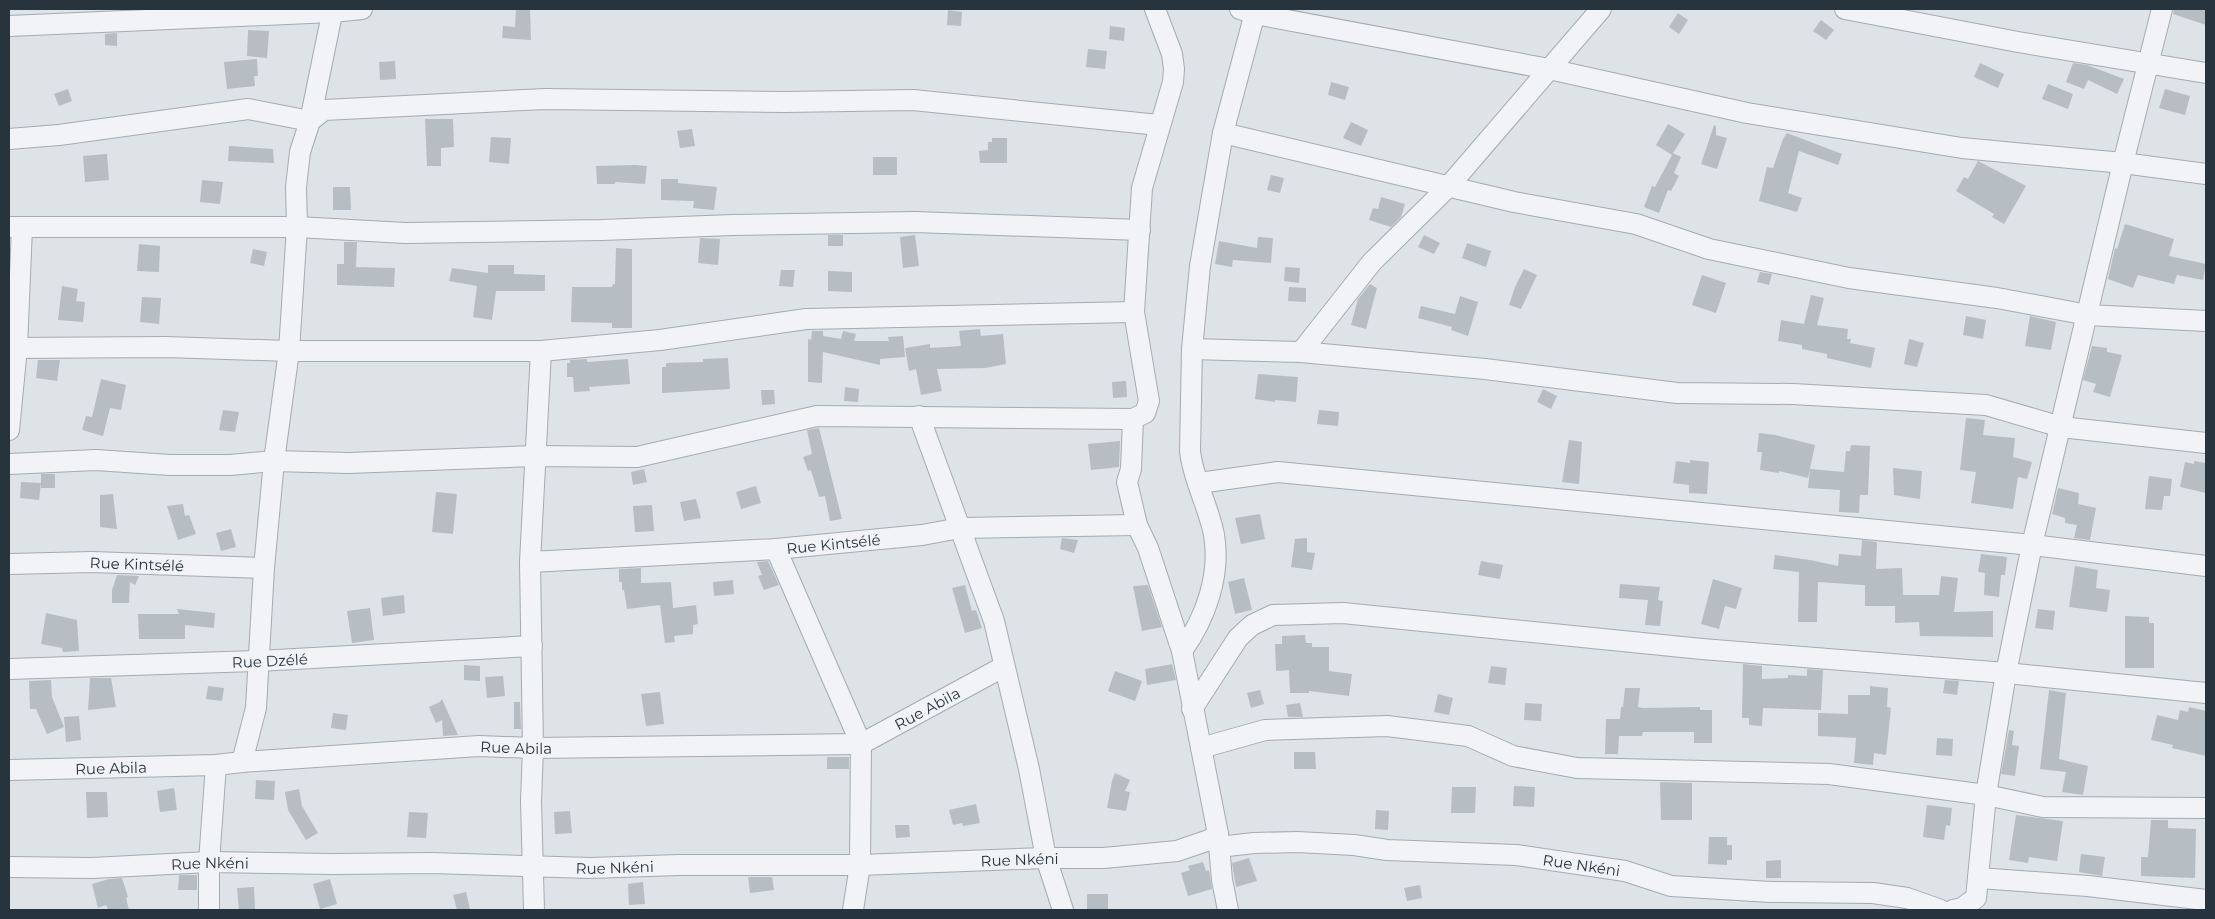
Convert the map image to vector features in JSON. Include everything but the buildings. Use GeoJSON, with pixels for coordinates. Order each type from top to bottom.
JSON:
{"type":"FeatureCollection","features":[{"type":"Feature","properties":{"kind":"street"},"geometry":{"type":"LineString","coordinates":[[9,26],[362,9]]}},
{"type":"Feature","properties":{"kind":"street"},"geometry":{"type":"LineString","coordinates":[[9,464],[96,460],[170,465],[230,465],[274,461],[348,463],[535,456],[637,457],[817,416],[1133,419],[1145,413],[1149,401],[1134,312],[1142,188],[1173,82],[1174,69],[1172,54],[1155,9]]}},
{"type":"Feature","properties":{"kind":"street"},"geometry":{"type":"LineString","coordinates":[[1301,352],[1372,262],[1448,187],[1601,9]]}},
{"type":"Feature","properties":{"kind":"street"},"geometry":{"type":"LineString","coordinates":[[1845,9],[2018,42],[2206,74]]}},
{"type":"Feature","properties":{"kind":"street"},"geometry":{"type":"LineString","coordinates":[[1958,909],[1976,898],[1986,794],[2006,673],[2032,546],[2123,163],[2162,9]]}},
{"type":"Feature","properties":{"kind":"street"},"geometry":{"type":"LineString","coordinates":[[242,762],[256,708],[264,568],[274,461],[288,351],[298,227],[296,187],[300,152],[310,121],[332,10]]}},
{"type":"Feature","properties":{"kind":"street"},"geometry":{"type":"LineString","coordinates":[[1182,651],[1193,636],[1207,604],[1215,568],[1214,536],[1199,482],[1191,463],[1192,349],[1200,266],[1223,133],[1251,11],[1549,69],[1767,116],[1962,148],[2123,163],[2206,174]]}},
{"type":"Feature","properties":{"kind":"street"},"geometry":{"type":"LineString","coordinates":[[9,139],[59,135],[248,109],[310,121],[324,110],[545,99],[785,102],[913,100],[1159,125]]}},
{"type":"Feature","properties":{"kind":"street"},"geometry":{"type":"LineString","coordinates":[[1223,133],[1514,202],[1636,224],[1709,249],[1849,278],[1997,298],[2088,315],[2206,321]]}},
{"type":"Feature","properties":{"kind":"street"},"geometry":{"type":"LineString","coordinates":[[9,430],[13,348],[15,227],[298,227],[405,233],[915,222],[1140,230]]}},
{"type":"Feature","properties":{"kind":"street"},"geometry":{"type":"LineString","coordinates":[[13,348],[166,347],[288,351],[541,351],[660,340],[806,319],[1134,312]]}},
{"type":"Feature","properties":{"kind":"street"},"geometry":{"type":"LineString","coordinates":[[1192,349],[1301,352],[1485,369],[1677,393],[1793,394],[1986,405],[2061,427],[2206,443]]}},
{"type":"Feature","properties":{"kind":"street"},"geometry":{"type":"LineString","coordinates":[[534,910],[531,801],[533,748],[530,562],[541,351]]}},
{"type":"Feature","properties":{"kind":"street"},"geometry":{"type":"LineString","coordinates":[[919,416],[994,621],[1003,667],[1029,769],[1046,858],[1063,910]]}},
{"type":"Feature","properties":{"kind":"street"},"geometry":{"type":"LineString","coordinates":[[1133,419],[1131,469],[1127,482],[1137,525],[1148,548],[1182,651],[1219,841],[1222,880],[1228,910]]}},
{"type":"Feature","properties":{"kind":"street"},"geometry":{"type":"LineString","coordinates":[[1199,482],[1278,472],[2032,546],[2206,566]]}},
{"type":"Feature","properties":{"kind":"street","name":"Rue Kintsélé"},"geometry":{"type":"LineString","coordinates":[[530,562],[776,549],[922,535],[960,528],[1137,525]]}},
{"type":"Feature","properties":{"kind":"street"},"geometry":{"type":"LineString","coordinates":[[776,549],[861,744],[860,865],[853,910]]}},
{"type":"Feature","properties":{"kind":"street","name":"Rue Kintsélé"},"geometry":{"type":"LineString","coordinates":[[9,564],[92,562],[264,568]]}},
{"type":"Feature","properties":{"kind":"street"},"geometry":{"type":"LineString","coordinates":[[1192,709],[1238,638],[1252,625],[1273,615],[1343,614],[1702,649],[2006,673],[2206,693]]}},
{"type":"Feature","properties":{"kind":"street","name":"Rue Dzélé"},"geometry":{"type":"LineString","coordinates":[[9,669],[258,661],[532,646]]}},
{"type":"Feature","properties":{"kind":"street","name":"Rue Abila"},"geometry":{"type":"LineString","coordinates":[[9,770],[216,765],[479,746],[533,748],[861,744],[1003,667]]}},
{"type":"Feature","properties":{"kind":"street"},"geometry":{"type":"LineString","coordinates":[[1200,748],[1265,730],[1387,726],[1468,736],[1514,756],[1577,768],[1829,774],[1986,794],[2043,807],[2206,808]]}},
{"type":"Feature","properties":{"kind":"street"},"geometry":{"type":"LineString","coordinates":[[209,910],[209,862],[216,765]]}},
{"type":"Feature","properties":{"kind":"street","name":"Rue Nkéni"},"geometry":{"type":"LineString","coordinates":[[9,867],[92,868],[209,862],[534,865],[590,868],[678,865],[860,865],[1046,858],[1104,858],[1177,851],[1209,840],[1254,843],[1297,842],[1354,845],[1387,850],[1516,855],[1625,871],[1671,886],[1771,892],[1873,893],[1906,898],[1940,910]]}},
{"type":"Feature","properties":{"kind":"street"},"geometry":{"type":"LineString","coordinates":[[1979,878],[2088,886],[2206,900]]}}]}
